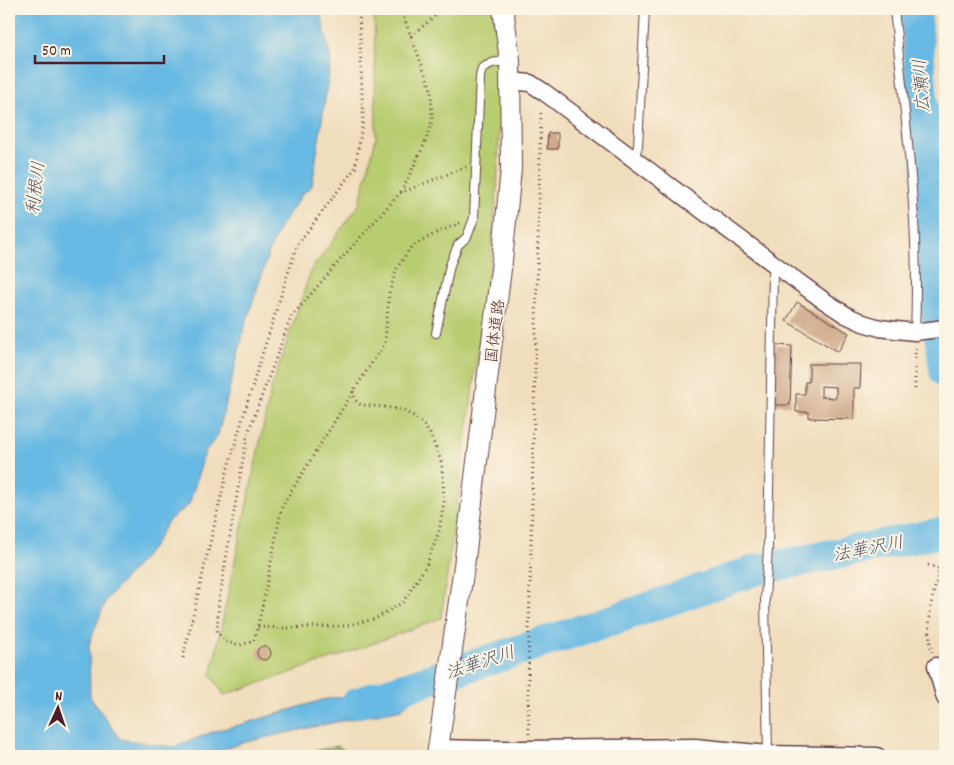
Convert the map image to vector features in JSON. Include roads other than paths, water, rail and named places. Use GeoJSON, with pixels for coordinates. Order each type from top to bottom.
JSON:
{"type":"FeatureCollection","features":[{"type":"Feature","properties":{"kind":"street","name":"国体道路"},"geometry":{"type":"LineString","coordinates":[[438,752],[476,468],[506,222],[510,169],[510,60],[503,9]]}},
{"type":"Feature","properties":{"kind":"street"},"geometry":{"type":"LineString","coordinates":[[510,81],[530,83],[544,92],[778,267],[846,315],[880,328],[920,332],[945,328]]}},
{"type":"Feature","properties":{"kind":"street"},"geometry":{"type":"LineString","coordinates":[[936,666],[945,698]]}},
{"type":"Feature","properties":{"kind":"street"},"geometry":{"type":"LineString","coordinates":[[438,752],[695,747],[768,754],[877,756]]}},
{"type":"Feature","properties":{"kind":"lane"},"geometry":{"type":"LineString","coordinates":[[633,158],[638,146],[645,9]]}},
{"type":"Feature","properties":{"kind":"lane"},"geometry":{"type":"LineString","coordinates":[[894,9],[913,209],[916,301],[920,332]]}},
{"type":"Feature","properties":{"kind":"lane"},"geometry":{"type":"LineString","coordinates":[[436,333],[450,266],[458,245],[467,237],[474,218],[480,77],[482,68],[492,63],[510,60]]}},
{"type":"Feature","properties":{"kind":"lane"},"geometry":{"type":"LineString","coordinates":[[768,754],[766,596],[773,273],[778,267]]}},
{"type":"Feature","properties":{"kind":"water","name":"利根川"},"geometry":{"type":"Polygon","coordinates":[[[9,9],[320,9],[331,60],[312,186],[303,193],[280,227],[270,249],[245,326],[218,435],[205,452],[189,505],[168,521],[153,547],[106,600],[89,644],[90,697],[120,739],[173,747],[218,730],[322,700],[394,688],[413,697],[402,709],[245,742],[203,756],[9,756],[9,9]]]}},
{"type":"Feature","properties":{"kind":"waterway","name":"広瀬川"},"geometry":{"type":"LineString","coordinates":[[916,9],[937,312],[945,372]]}},
{"type":"Feature","properties":{"kind":"waterway","name":"法華沢川"},"geometry":{"type":"LineString","coordinates":[[357,703],[618,618],[756,570],[940,533],[945,534]]}}]}
